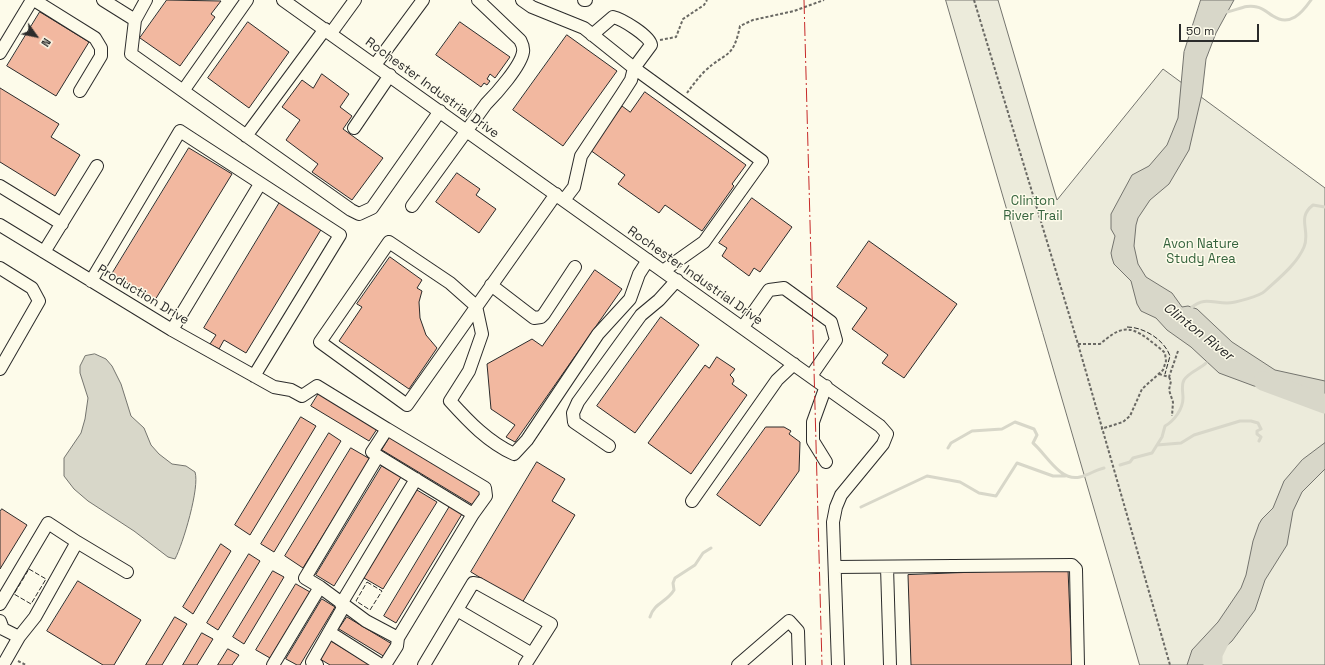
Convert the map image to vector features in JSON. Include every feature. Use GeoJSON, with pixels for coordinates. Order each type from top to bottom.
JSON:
{"type":"FeatureCollection","features":[{"type":"Feature","properties":{"kind":"street"},"geometry":{"type":"LineString","coordinates":[[0,53],[33,0],[95,38],[101,48],[102,56],[80,91]]}},
{"type":"Feature","properties":{"kind":"street"},"geometry":{"type":"LineString","coordinates":[[103,0],[135,20]]}},
{"type":"Feature","properties":{"kind":"street"},"geometry":{"type":"LineString","coordinates":[[146,0],[135,20],[131,54],[351,210],[359,214],[372,208],[440,111]]}},
{"type":"Feature","properties":{"kind":"street"},"geometry":{"type":"LineString","coordinates":[[183,91],[247,0]]}},
{"type":"Feature","properties":{"kind":"street","name":"Rochester Industrial Drive"},"geometry":{"type":"LineString","coordinates":[[283,0],[880,426],[886,434],[883,444],[841,495],[836,507],[833,522],[838,665]]}},
{"type":"Feature","properties":{"kind":"street"},"geometry":{"type":"LineString","coordinates":[[246,136],[328,31],[355,0]]}},
{"type":"Feature","properties":{"kind":"street"},"geometry":{"type":"LineString","coordinates":[[375,65],[424,0]]}},
{"type":"Feature","properties":{"kind":"street"},"geometry":{"type":"LineString","coordinates":[[412,206],[486,104],[500,90],[520,61],[523,52],[523,46],[520,40],[478,0]]}},
{"type":"Feature","properties":{"kind":"street"},"geometry":{"type":"LineString","coordinates":[[522,0],[532,7],[584,28],[634,68],[762,161],[704,242],[663,271]]}},
{"type":"Feature","properties":{"kind":"street"},"geometry":{"type":"LineString","coordinates":[[592,35],[613,17],[624,22],[651,42],[648,51],[634,68],[631,80],[580,156],[574,187],[560,197],[491,285],[476,306],[407,405],[320,342],[389,242],[450,283],[476,306],[482,334],[469,371],[450,401],[470,423],[501,448],[514,454],[527,440],[598,334],[630,299],[639,274],[648,260]]}},
{"type":"Feature","properties":{"kind":"street"},"geometry":{"type":"LineString","coordinates":[[354,128],[390,75]]}},
{"type":"Feature","properties":{"kind":"street"},"geometry":{"type":"LineString","coordinates":[[91,280],[180,131],[340,235],[254,376]]}},
{"type":"Feature","properties":{"kind":"street"},"geometry":{"type":"LineString","coordinates":[[44,252],[97,166]]}},
{"type":"Feature","properties":{"kind":"street"},"geometry":{"type":"LineString","coordinates":[[172,330],[260,184]]}},
{"type":"Feature","properties":{"kind":"street"},"geometry":{"type":"LineString","coordinates":[[0,186],[62,224]]}},
{"type":"Feature","properties":{"kind":"street","name":"Production Drive"},"geometry":{"type":"LineString","coordinates":[[0,225],[172,330],[274,387],[291,390],[302,396],[317,386],[388,428]]}},
{"type":"Feature","properties":{"kind":"street"},"geometry":{"type":"LineString","coordinates":[[491,285],[534,318],[538,318],[544,314],[575,267]]}},
{"type":"Feature","properties":{"kind":"street"},"geometry":{"type":"LineString","coordinates":[[0,268],[32,288],[39,301],[0,369]]}},
{"type":"Feature","properties":{"kind":"street"},"geometry":{"type":"LineString","coordinates":[[609,446],[574,422],[573,413],[578,402],[641,315],[659,300],[677,280]]}},
{"type":"Feature","properties":{"kind":"street"},"geometry":{"type":"LineString","coordinates":[[743,327],[768,290],[784,288],[831,322],[836,340],[811,376]]}},
{"type":"Feature","properties":{"kind":"street"},"geometry":{"type":"LineString","coordinates":[[692,501],[777,380],[794,364]]}},
{"type":"Feature","properties":{"kind":"street"},"geometry":{"type":"LineString","coordinates":[[826,386],[813,422],[813,441],[826,462]]}},
{"type":"Feature","properties":{"kind":"street"},"geometry":{"type":"LineString","coordinates":[[385,665],[398,646],[398,638],[473,514],[486,496],[485,488],[388,428],[372,452],[473,514]]}},
{"type":"Feature","properties":{"kind":"street"},"geometry":{"type":"LineString","coordinates":[[378,456],[305,578],[320,587],[366,621],[398,638]]}},
{"type":"Feature","properties":{"kind":"street"},"geometry":{"type":"LineString","coordinates":[[317,665],[312,662],[343,605],[416,479]]}},
{"type":"Feature","properties":{"kind":"street"},"geometry":{"type":"LineString","coordinates":[[0,604],[48,523],[127,572]]}},
{"type":"Feature","properties":{"kind":"street"},"geometry":{"type":"LineString","coordinates":[[3,665],[19,637],[35,617],[78,542]]}},
{"type":"Feature","properties":{"kind":"street"},"geometry":{"type":"LineString","coordinates":[[835,567],[1072,565],[1076,569],[1078,665]]}},
{"type":"Feature","properties":{"kind":"street"},"geometry":{"type":"LineString","coordinates":[[887,567],[890,665]]}},
{"type":"Feature","properties":{"kind":"street"},"geometry":{"type":"LineString","coordinates":[[424,665],[473,583],[479,584],[551,624],[525,665]]}},
{"type":"Feature","properties":{"kind":"street"},"geometry":{"type":"LineString","coordinates":[[273,665],[320,587]]}},
{"type":"Feature","properties":{"kind":"street"},"geometry":{"type":"LineString","coordinates":[[457,610],[532,654]]}},
{"type":"Feature","properties":{"kind":"street"},"geometry":{"type":"LineString","coordinates":[[0,621],[3,629],[19,637]]}},
{"type":"Feature","properties":{"kind":"street"},"geometry":{"type":"LineString","coordinates":[[738,665],[789,621],[798,631],[799,665]]}},
{"type":"Feature","properties":{"kind":"street"},"geometry":{"type":"LineString","coordinates":[[329,632],[381,665]]}},
{"type":"Feature","properties":{"kind":"path"},"geometry":{"type":"LineString","coordinates":[[651,42],[676,37],[683,19],[704,5],[708,0]]}},
{"type":"Feature","properties":{"kind":"path"},"geometry":{"type":"LineString","coordinates":[[680,101],[705,71],[730,53],[737,44],[740,26],[754,20],[794,11],[824,0]]}},
{"type":"Feature","properties":{"kind":"path"},"geometry":{"type":"LineString","coordinates":[[974,0],[1078,344],[1101,429],[1170,665]]}},
{"type":"Feature","properties":{"kind":"path"},"geometry":{"type":"LineString","coordinates":[[1078,344],[1100,344],[1113,333],[1123,330],[1137,331],[1165,353],[1165,365],[1159,374],[1142,389],[1130,416],[1123,422],[1101,429]]}},
{"type":"Feature","properties":{"kind":"path"},"geometry":{"type":"LineString","coordinates":[[1172,416],[1173,402],[1168,390],[1171,381],[1169,377],[1178,351]]}},
{"type":"Feature","properties":{"kind":"path"},"geometry":{"type":"LineString","coordinates":[[1159,374],[1169,377]]}},
{"type":"Feature","properties":{"kind":"green space","name":"Avon Nature Study Area"},"geometry":{"type":"Polygon","coordinates":[[[946,0],[998,0],[1057,200],[1163,69],[1325,188],[1325,665],[1140,665],[946,0]]]}},
{"type":"Feature","properties":{"kind":"water"},"geometry":{"type":"Polygon","coordinates":[[[1201,0],[1234,0],[1216,33],[1206,59],[1202,94],[1189,150],[1169,184],[1150,200],[1138,218],[1134,246],[1138,264],[1146,277],[1172,293],[1182,307],[1188,306],[1197,309],[1232,342],[1275,370],[1325,381],[1325,407],[1293,391],[1254,386],[1219,373],[1191,347],[1167,330],[1156,318],[1141,311],[1137,304],[1131,281],[1114,264],[1112,258],[1111,253],[1115,236],[1111,229],[1111,214],[1132,175],[1149,166],[1167,145],[1178,118],[1184,52],[1201,0]]]}},
{"type":"Feature","properties":{"kind":"water"},"geometry":{"type":"Polygon","coordinates":[[[95,354],[106,359],[112,366],[121,384],[131,416],[144,428],[151,445],[159,454],[172,464],[186,466],[195,472],[196,479],[193,502],[186,529],[175,559],[168,557],[134,531],[88,501],[74,489],[64,476],[64,458],[81,433],[85,419],[88,398],[80,373],[80,366],[85,356],[95,354]]]}},
{"type":"Feature","properties":{"kind":"water"},"geometry":{"type":"Polygon","coordinates":[[[1325,443],[1325,469],[1302,492],[1293,511],[1287,545],[1265,580],[1255,610],[1232,641],[1216,655],[1211,665],[1187,665],[1192,650],[1218,622],[1241,588],[1246,575],[1253,541],[1259,524],[1273,508],[1284,481],[1302,460],[1325,443]]]}},
{"type":"Feature","properties":{"kind":"building"},"geometry":{"type":"Polygon","coordinates":[[[167,0],[221,1],[211,14],[215,17],[180,66],[140,38],[167,0]]]}},
{"type":"Feature","properties":{"kind":"building"},"geometry":{"type":"Polygon","coordinates":[[[40,12],[89,42],[56,96],[7,66],[40,12]]]}},
{"type":"Feature","properties":{"kind":"building"},"geometry":{"type":"Polygon","coordinates":[[[248,22],[289,52],[249,108],[208,78],[248,22]]]}},
{"type":"Feature","properties":{"kind":"building"},"geometry":{"type":"Polygon","coordinates":[[[460,22],[510,57],[495,78],[490,74],[487,79],[490,81],[487,85],[484,83],[481,87],[436,55],[460,22]]]}},
{"type":"Feature","properties":{"kind":"building"},"geometry":{"type":"Polygon","coordinates":[[[567,35],[617,71],[563,146],[513,110],[567,35]]]}},
{"type":"Feature","properties":{"kind":"building"},"geometry":{"type":"Polygon","coordinates":[[[322,74],[349,94],[340,107],[352,116],[343,129],[383,158],[352,200],[312,172],[318,164],[286,140],[300,120],[282,107],[302,80],[313,88],[322,74]]]}},
{"type":"Feature","properties":{"kind":"building"},"geometry":{"type":"Polygon","coordinates":[[[0,88],[59,124],[51,137],[80,155],[55,196],[0,162],[0,88]]]}},
{"type":"Feature","properties":{"kind":"building"},"geometry":{"type":"Polygon","coordinates":[[[645,92],[746,165],[732,184],[734,186],[702,231],[665,205],[659,213],[618,184],[625,175],[590,150],[622,106],[630,112],[645,92]]]}},
{"type":"Feature","properties":{"kind":"building"},"geometry":{"type":"Polygon","coordinates":[[[189,148],[232,174],[155,300],[112,274],[189,148]]]}},
{"type":"Feature","properties":{"kind":"building"},"geometry":{"type":"Polygon","coordinates":[[[457,173],[480,189],[476,195],[496,209],[479,233],[436,202],[457,173]]]}},
{"type":"Feature","properties":{"kind":"building"},"geometry":{"type":"Polygon","coordinates":[[[752,198],[792,227],[760,272],[754,268],[749,276],[722,256],[727,248],[719,243],[752,198]]]}},
{"type":"Feature","properties":{"kind":"building"},"geometry":{"type":"Polygon","coordinates":[[[280,202],[322,228],[246,353],[224,340],[219,349],[210,344],[216,335],[204,328],[280,202]]]}},
{"type":"Feature","properties":{"kind":"building"},"geometry":{"type":"Polygon","coordinates":[[[869,241],[957,304],[904,378],[882,363],[888,355],[852,329],[867,308],[837,287],[869,241]]]}},
{"type":"Feature","properties":{"kind":"building"},"geometry":{"type":"Polygon","coordinates":[[[390,257],[422,280],[417,288],[422,291],[419,302],[420,318],[426,335],[437,348],[409,389],[339,341],[362,307],[357,304],[390,257]]]}},
{"type":"Feature","properties":{"kind":"building"},"geometry":{"type":"Polygon","coordinates":[[[595,270],[622,289],[515,442],[506,437],[515,425],[491,409],[487,364],[532,339],[542,346],[595,270]]]}},
{"type":"Feature","properties":{"kind":"building"},"geometry":{"type":"Polygon","coordinates":[[[661,317],[699,345],[635,433],[597,406],[661,317]]]}},
{"type":"Feature","properties":{"kind":"building"},"geometry":{"type":"Polygon","coordinates":[[[717,357],[735,369],[730,375],[734,381],[732,384],[747,395],[691,474],[648,443],[705,365],[709,368],[717,357]]]}},
{"type":"Feature","properties":{"kind":"building"},"geometry":{"type":"Polygon","coordinates":[[[319,393],[377,429],[369,441],[311,406],[319,393]]]}},
{"type":"Feature","properties":{"kind":"building"},"geometry":{"type":"Polygon","coordinates":[[[301,417],[316,426],[250,535],[235,525],[301,417]]]}},
{"type":"Feature","properties":{"kind":"building"},"geometry":{"type":"Polygon","coordinates":[[[766,427],[784,427],[791,431],[789,434],[800,442],[799,471],[760,526],[717,495],[766,427]]]}},
{"type":"Feature","properties":{"kind":"building"},"geometry":{"type":"Polygon","coordinates":[[[329,433],[341,441],[274,552],[261,544],[329,433]]]}},
{"type":"Feature","properties":{"kind":"building"},"geometry":{"type":"Polygon","coordinates":[[[390,437],[481,492],[473,505],[382,450],[390,437]]]}},
{"type":"Feature","properties":{"kind":"building"},"geometry":{"type":"Polygon","coordinates":[[[351,448],[370,459],[303,568],[285,556],[351,448]]]}},
{"type":"Feature","properties":{"kind":"building"},"geometry":{"type":"Polygon","coordinates":[[[537,462],[565,479],[552,501],[575,515],[522,603],[471,572],[537,462]]]}},
{"type":"Feature","properties":{"kind":"building"},"geometry":{"type":"Polygon","coordinates":[[[382,466],[401,477],[334,586],[316,575],[382,466]]]}},
{"type":"Feature","properties":{"kind":"building"},"geometry":{"type":"Polygon","coordinates":[[[417,490],[437,502],[383,589],[364,578],[417,490]]]}},
{"type":"Feature","properties":{"kind":"building"},"geometry":{"type":"Polygon","coordinates":[[[450,506],[462,514],[396,623],[384,616],[450,506]]]}},
{"type":"Feature","properties":{"kind":"building"},"geometry":{"type":"Polygon","coordinates":[[[2,509],[27,525],[0,569],[0,512],[2,509]]]}},
{"type":"Feature","properties":{"kind":"building"},"geometry":{"type":"Polygon","coordinates":[[[221,544],[231,551],[193,614],[183,607],[221,544]]]}},
{"type":"Feature","properties":{"kind":"building"},"geometry":{"type":"Polygon","coordinates":[[[249,554],[260,561],[218,630],[207,623],[249,554]]]}},
{"type":"Feature","properties":{"kind":"building"},"geometry":{"type":"Polygon","coordinates":[[[1068,569],[1072,665],[911,665],[908,575],[1068,569]]]}},
{"type":"Feature","properties":{"kind":"building"},"geometry":{"type":"Polygon","coordinates":[[[273,571],[284,577],[244,644],[233,637],[273,571]]]}},
{"type":"Feature","properties":{"kind":"building"},"geometry":{"type":"Polygon","coordinates":[[[78,581],[141,620],[114,665],[103,665],[47,631],[78,581]]]}},
{"type":"Feature","properties":{"kind":"building"},"geometry":{"type":"Polygon","coordinates":[[[296,584],[310,592],[270,658],[256,650],[296,584]]]}},
{"type":"Feature","properties":{"kind":"building"},"geometry":{"type":"Polygon","coordinates":[[[322,599],[335,607],[300,665],[297,665],[286,659],[322,599]]]}},
{"type":"Feature","properties":{"kind":"building"},"geometry":{"type":"Polygon","coordinates":[[[175,617],[187,624],[162,665],[146,665],[175,617]]]}},
{"type":"Feature","properties":{"kind":"building"},"geometry":{"type":"Polygon","coordinates":[[[347,617],[392,644],[385,657],[339,629],[347,617]]]}},
{"type":"Feature","properties":{"kind":"building"},"geometry":{"type":"Polygon","coordinates":[[[202,633],[213,639],[197,665],[183,665],[202,633]]]}},
{"type":"Feature","properties":{"kind":"building"},"geometry":{"type":"Polygon","coordinates":[[[331,641],[370,665],[330,665],[320,659],[331,641]]]}},
{"type":"Feature","properties":{"kind":"building"},"geometry":{"type":"Polygon","coordinates":[[[228,649],[239,655],[232,665],[218,665],[228,649]]]}},
{"type":"Feature","properties":{"kind":"waterway"},"geometry":{"type":"LineString","coordinates":[[1227,12],[1253,6],[1261,8],[1279,19],[1285,20],[1300,14],[1311,0]]}},
{"type":"Feature","properties":{"kind":"waterway"},"geometry":{"type":"LineString","coordinates":[[1192,307],[1205,301],[1227,303],[1236,302],[1253,297],[1265,291],[1287,271],[1301,253],[1306,241],[1305,215],[1308,210],[1313,205],[1325,207]]}},
{"type":"Feature","properties":{"kind":"waterway"},"geometry":{"type":"LineString","coordinates":[[1120,465],[1130,462],[1133,458],[1152,453],[1162,437],[1165,426],[1175,418],[1180,410],[1183,402],[1182,386],[1184,380],[1206,363]]}},
{"type":"Feature","properties":{"kind":"waterway","name":"Clinton River"},"geometry":{"type":"LineString","coordinates":[[1263,381],[1325,404]]}},
{"type":"Feature","properties":{"kind":"waterway"},"geometry":{"type":"LineString","coordinates":[[1157,445],[1181,443],[1194,435],[1240,421],[1251,421],[1258,423],[1261,429],[1257,431],[1257,434],[1261,437],[1259,441]]}},
{"type":"Feature","properties":{"kind":"waterway"},"geometry":{"type":"LineString","coordinates":[[948,448],[951,443],[972,431],[1002,429],[1015,422],[1034,429],[1037,435],[1033,443],[1054,466],[1066,475],[1080,477],[1104,468]]}},
{"type":"Feature","properties":{"kind":"waterway"},"geometry":{"type":"LineString","coordinates":[[861,507],[927,476],[960,482],[979,493],[996,496],[1017,463],[1053,476],[1065,476]]}},
{"type":"Feature","properties":{"kind":"waterway"},"geometry":{"type":"LineString","coordinates":[[650,617],[654,609],[674,590],[673,583],[675,578],[695,565],[703,553],[711,548]]}},
{"type":"Feature","properties":{"kind":"waterway","name":"Clinton River"},"geometry":{"type":"LineString","coordinates":[[1213,665],[1213,654],[1222,636]]}},
{"type":"Feature","properties":{"kind":"fence"},"geometry":{"type":"LineString","coordinates":[[1127,327],[1140,329],[1152,335],[1163,344],[1170,356],[1165,374]]}},
{"type":"Feature","properties":{"kind":"fence"},"geometry":{"type":"LineString","coordinates":[[29,569],[46,579],[31,604],[14,594],[29,569]]}},
{"type":"Feature","properties":{"kind":"fence"},"geometry":{"type":"LineString","coordinates":[[367,582],[382,591],[370,610],[356,601],[367,582]]}},
{"type":"Feature","properties":{"kind":"power"},"geometry":{"type":"LineString","coordinates":[[804,0],[822,665]]}},
{"type":"Feature","properties":{"kind":"park label","name":"Clinton River Trail"},"geometry":{"type":"Point","coordinates":[1033,208]}}]}
